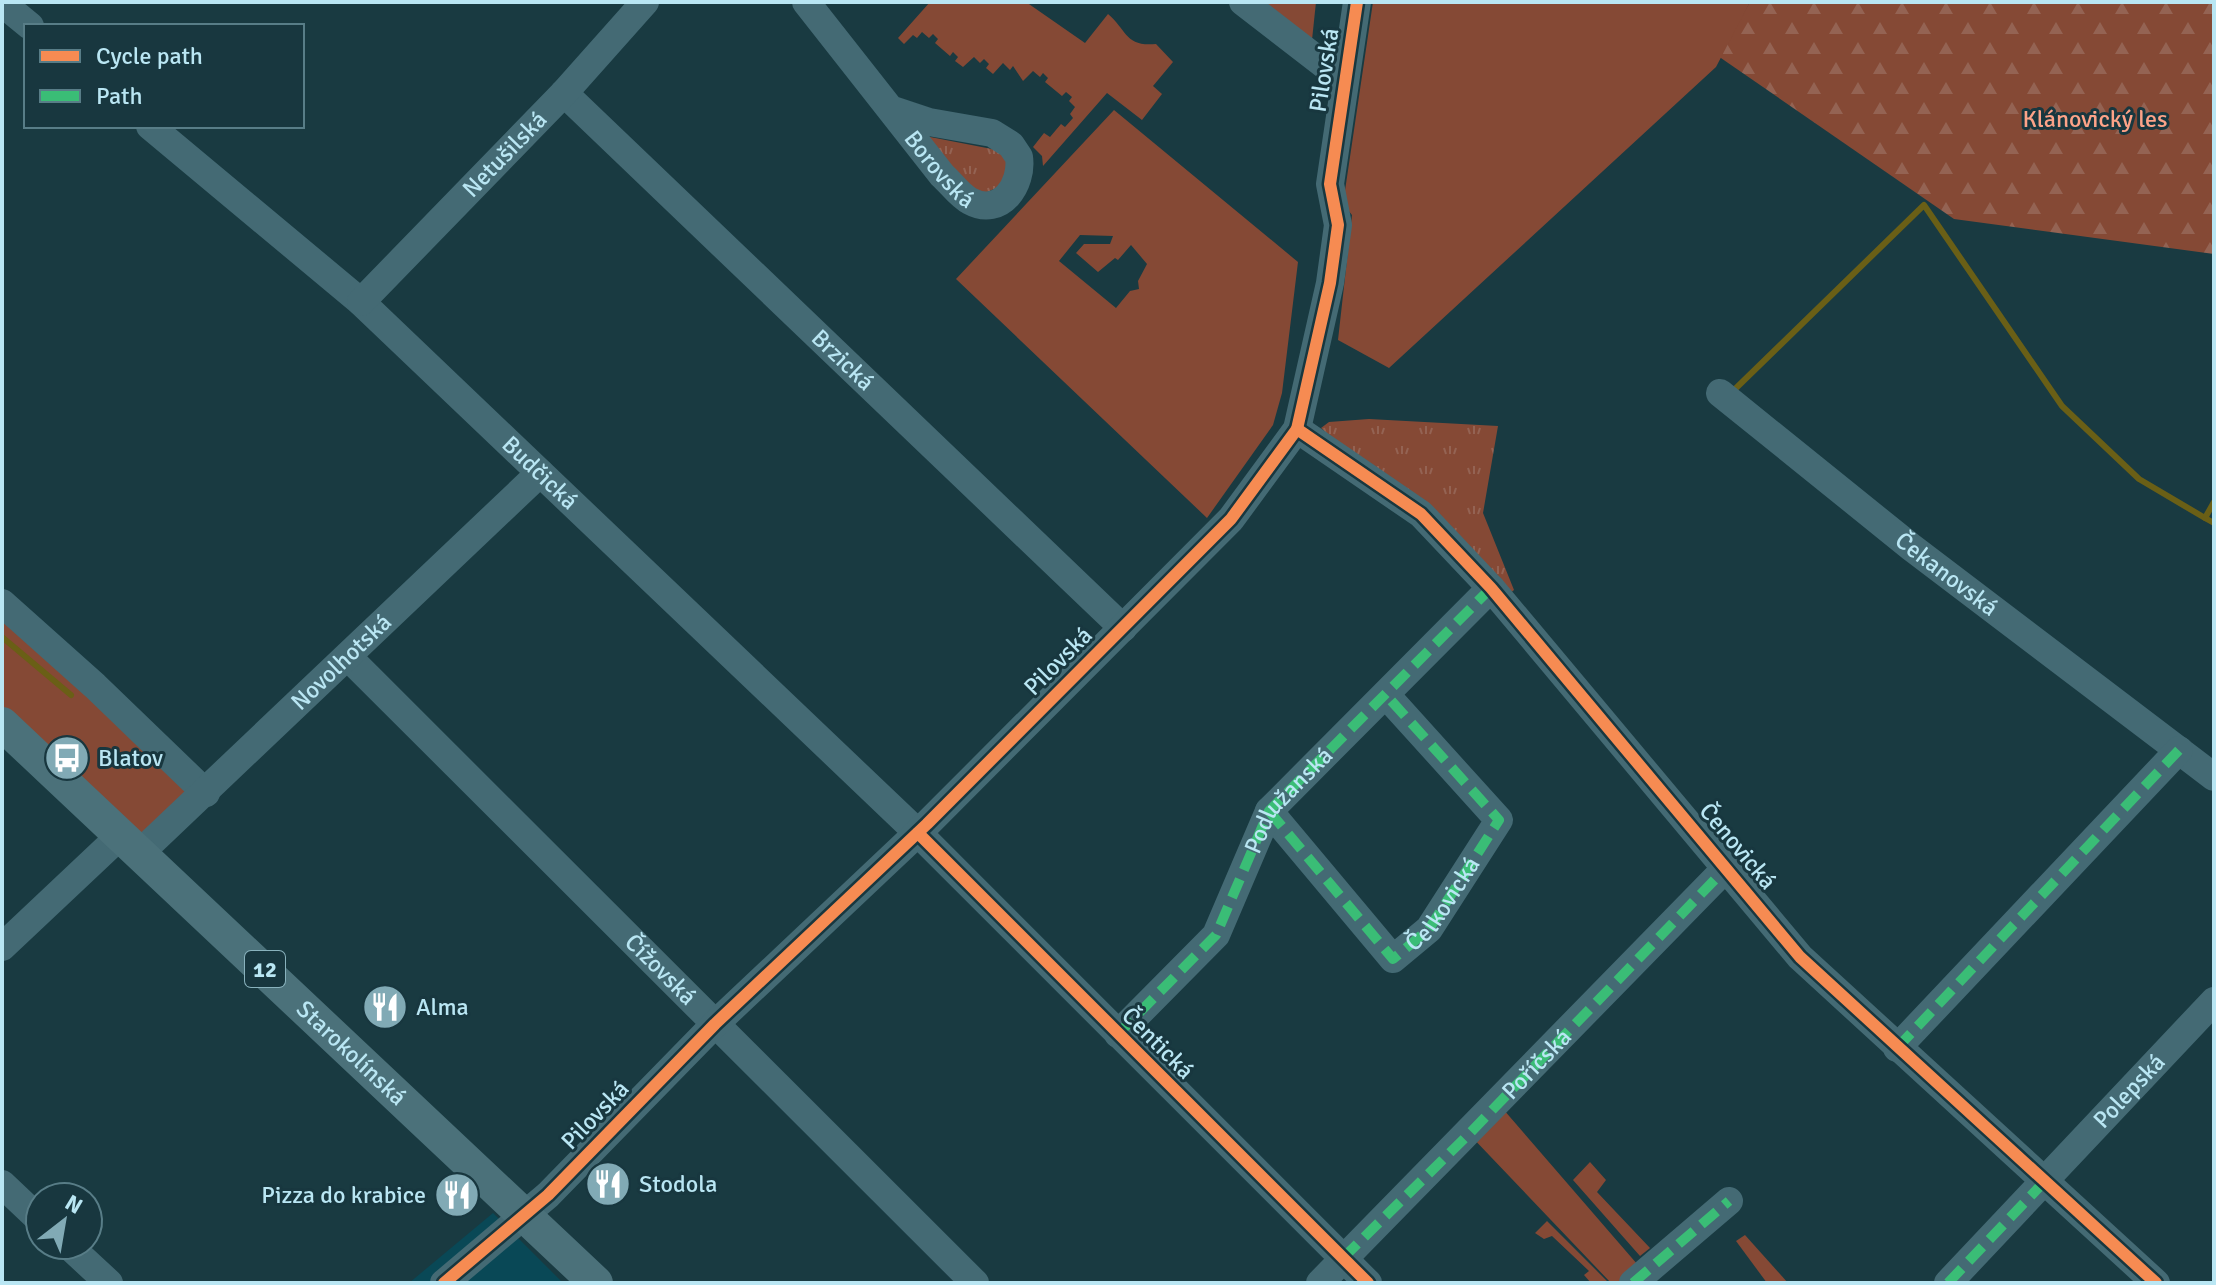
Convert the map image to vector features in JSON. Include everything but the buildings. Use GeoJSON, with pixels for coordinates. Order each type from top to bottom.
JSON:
{"type":"FeatureCollection","features":[{"type":"Feature","properties":{"kind":"main road","name":"Starokolínská"},"geometry":{"type":"LineString","coordinates":[[2,724],[132,843],[596,1283]]}},
{"type":"Feature","properties":{"kind":"street","name":"Netušilská"},"geometry":{"type":"LineString","coordinates":[[361,302],[564,93],[645,2]]}},
{"type":"Feature","properties":{"kind":"street","name":"Borovská"},"geometry":{"type":"LineString","coordinates":[[806,2],[893,110]]}},
{"type":"Feature","properties":{"kind":"street"},"geometry":{"type":"LineString","coordinates":[[1243,2],[1344,80]]}},
{"type":"Feature","properties":{"kind":"street","name":"Pilovská"},"geometry":{"type":"LineString","coordinates":[[444,1283],[526,1216],[715,1024],[918,833],[1123,628],[1231,519],[1297,429],[1330,283],[1338,225],[1330,184],[1357,2]]}},
{"type":"Feature","properties":{"kind":"street"},"geometry":{"type":"LineString","coordinates":[[2,3],[28,24]]}},
{"type":"Feature","properties":{"kind":"street","name":"Brzická"},"geometry":{"type":"LineString","coordinates":[[564,93],[1123,628]]}},
{"type":"Feature","properties":{"kind":"street","name":"Budčická"},"geometry":{"type":"LineString","coordinates":[[152,128],[361,302],[918,833]]}},
{"type":"Feature","properties":{"kind":"street","name":"Čekanovská"},"geometry":{"type":"LineString","coordinates":[[1720,393],[1911,547],[2214,777]]}},
{"type":"Feature","properties":{"kind":"street","name":"Čenovická"},"geometry":{"type":"LineString","coordinates":[[1297,429],[1421,514],[1491,588],[1800,957],[2156,1283]]}},
{"type":"Feature","properties":{"kind":"street","name":"Novolhotská"},"geometry":{"type":"LineString","coordinates":[[2,947],[132,843],[206,793],[540,473]]}},
{"type":"Feature","properties":{"kind":"street","name":"Podlužanská"},"geometry":{"type":"LineString","coordinates":[[1118,1034],[1216,935],[1269,811],[1491,588]]}},
{"type":"Feature","properties":{"kind":"street"},"geometry":{"type":"LineString","coordinates":[[2,603],[95,686],[206,793]]}},
{"type":"Feature","properties":{"kind":"street","name":"Čížovská"},"geometry":{"type":"LineString","coordinates":[[348,657],[975,1283]]}},
{"type":"Feature","properties":{"kind":"street","name":"Čelkovická"},"geometry":{"type":"LineString","coordinates":[[1269,811],[1393,959],[1429,929],[1499,820],[1386,695]]}},
{"type":"Feature","properties":{"kind":"street"},"geometry":{"type":"LineString","coordinates":[[1897,1048],[2179,750]]}},
{"type":"Feature","properties":{"kind":"street","name":"Čentická"},"geometry":{"type":"LineString","coordinates":[[918,833],[1368,1283]]}},
{"type":"Feature","properties":{"kind":"street","name":"Poříčská"},"geometry":{"type":"LineString","coordinates":[[1320,1283],[1727,867]]}},
{"type":"Feature","properties":{"kind":"street","name":"Polepská"},"geometry":{"type":"LineString","coordinates":[[1948,1283],[2214,1001]]}},
{"type":"Feature","properties":{"kind":"street"},"geometry":{"type":"LineString","coordinates":[[2,1184],[24,1205]]}},
{"type":"Feature","properties":{"kind":"street"},"geometry":{"type":"LineString","coordinates":[[1633,1283],[1729,1201]]}},
{"type":"Feature","properties":{"kind":"street"},"geometry":{"type":"LineString","coordinates":[[85,1261],[109,1283]]}},
{"type":"Feature","properties":{"kind":"shaded area"},"geometry":{"type":"Polygon","coordinates":[[[493,1213],[563,1283],[409,1283],[493,1213]]]}},
{"type":"Feature","properties":{"kind":"green space"},"geometry":{"type":"Polygon","coordinates":[[[930,2],[1026,2],[1085,43],[1108,14],[1132,40],[1156,44],[1173,62],[1153,86],[1162,94],[1142,120],[1107,93],[1043,166],[1042,156],[1033,147],[1044,133],[1050,137],[1061,124],[1065,127],[1073,118],[1070,114],[1075,107],[1069,101],[1072,97],[1066,92],[1062,96],[1045,82],[1048,78],[1043,73],[1040,77],[1033,71],[1023,81],[1013,66],[1010,70],[1003,63],[993,74],[986,68],[989,64],[984,59],[980,63],[974,57],[963,67],[955,61],[958,57],[953,52],[950,56],[935,43],[938,39],[933,34],[929,38],[922,32],[917,38],[913,35],[904,44],[898,38],[930,2]]]}},
{"type":"Feature","properties":{"kind":"green space"},"geometry":{"type":"Polygon","coordinates":[[[1262,2],[1316,2],[1312,40],[1262,2]]]}},
{"type":"Feature","properties":{"kind":"green space"},"geometry":{"type":"Polygon","coordinates":[[[1373,2],[1750,2],[1716,67],[1389,368],[1338,340],[1352,215],[1343,204],[1373,2]]]}},
{"type":"Feature","properties":{"kind":"green space","name":"Klánovický les"},"geometry":{"type":"Polygon","coordinates":[[[1750,2],[2214,2],[2214,254],[1954,219],[1718,56],[1750,2]]]}},
{"type":"Feature","properties":{"kind":"green space"},"geometry":{"type":"Polygon","coordinates":[[[1114,110],[1298,262],[1282,393],[1273,425],[1207,518],[956,279],[1114,110]],[[1080,235],[1059,261],[1116,308],[1130,291],[1139,289],[1138,281],[1147,264],[1131,245],[1118,260],[1115,258],[1098,272],[1076,253],[1084,244],[1110,244],[1113,236],[1080,235]]]}},
{"type":"Feature","properties":{"kind":"green space"},"geometry":{"type":"Polygon","coordinates":[[[925,136],[997,150],[1006,158],[1010,182],[976,197],[925,136]]]}},
{"type":"Feature","properties":{"kind":"green space"},"geometry":{"type":"Polygon","coordinates":[[[1369,419],[1498,426],[1483,513],[1514,590],[1508,595],[1321,428],[1329,422],[1369,419]]]}},
{"type":"Feature","properties":{"kind":"green space"},"geometry":{"type":"Polygon","coordinates":[[[2,605],[206,793],[141,852],[2,723],[2,605]]]}},
{"type":"Feature","properties":{"kind":"green space"},"geometry":{"type":"Polygon","coordinates":[[[1497,1102],[1654,1283],[1611,1283],[1469,1134],[1497,1102]]]}},
{"type":"Feature","properties":{"kind":"green space"},"geometry":{"type":"Polygon","coordinates":[[[1590,1162],[1606,1180],[1597,1192],[1650,1248],[1640,1256],[1573,1180],[1590,1162]]]}},
{"type":"Feature","properties":{"kind":"green space"},"geometry":{"type":"Polygon","coordinates":[[[1547,1221],[1609,1283],[1591,1283],[1584,1275],[1589,1271],[1552,1236],[1544,1239],[1535,1233],[1547,1221]]]}},
{"type":"Feature","properties":{"kind":"green space"},"geometry":{"type":"Polygon","coordinates":[[[1745,1235],[1788,1283],[1767,1283],[1736,1241],[1745,1235]]]}},
{"type":"Feature","properties":{"kind":"waterway"},"geometry":{"type":"LineString","coordinates":[[1732,392],[1924,205],[2062,406],[2139,479],[2205,518]]}},
{"type":"Feature","properties":{"kind":"waterway"},"geometry":{"type":"LineString","coordinates":[[2214,502],[2205,518],[2214,523]]}},
{"type":"Feature","properties":{"kind":"waterway"},"geometry":{"type":"LineString","coordinates":[[2,637],[71,695]]}},
{"type":"Feature","properties":{"kind":"marked path"},"geometry":{"type":"LineString","coordinates":[[1118,1034],[1216,935],[1269,811],[1491,588]]}},
{"type":"Feature","properties":{"kind":"marked path"},"geometry":{"type":"LineString","coordinates":[[1269,811],[1393,959],[1429,929],[1499,820],[1386,695]]}},
{"type":"Feature","properties":{"kind":"marked path"},"geometry":{"type":"LineString","coordinates":[[1897,1048],[2179,750]]}},
{"type":"Feature","properties":{"kind":"marked path"},"geometry":{"type":"LineString","coordinates":[[1343,1258],[1469,1134],[1727,867]]}},
{"type":"Feature","properties":{"kind":"marked path"},"geometry":{"type":"LineString","coordinates":[[1948,1283],[2044,1182]]}},
{"type":"Feature","properties":{"kind":"marked path"},"geometry":{"type":"LineString","coordinates":[[1633,1283],[1729,1201]]}},
{"type":"Feature","properties":{"kind":"cycle path"},"geometry":{"type":"LineString","coordinates":[[444,1283],[548,1195],[715,1024],[927,824],[1231,519],[1297,429],[1330,283],[1338,225],[1330,184],[1357,2]]}},
{"type":"Feature","properties":{"kind":"cycle path"},"geometry":{"type":"LineString","coordinates":[[1297,429],[1421,514],[1491,588],[1800,957],[2156,1283]]}},
{"type":"Feature","properties":{"kind":"cycle path"},"geometry":{"type":"LineString","coordinates":[[918,833],[1368,1283]]}},
{"type":"Feature","properties":{"kind":"place","name":"Blatov"},"geometry":{"type":"Point","coordinates":[67,758]}},
{"type":"Feature","properties":{"kind":"place","name":"Alma"},"geometry":{"type":"Point","coordinates":[385,1007]}},
{"type":"Feature","properties":{"kind":"place","name":"Stodola"},"geometry":{"type":"Point","coordinates":[608,1184]}},
{"type":"Feature","properties":{"kind":"place","name":"Pizza do krabice"},"geometry":{"type":"Point","coordinates":[457,1195]}}]}
